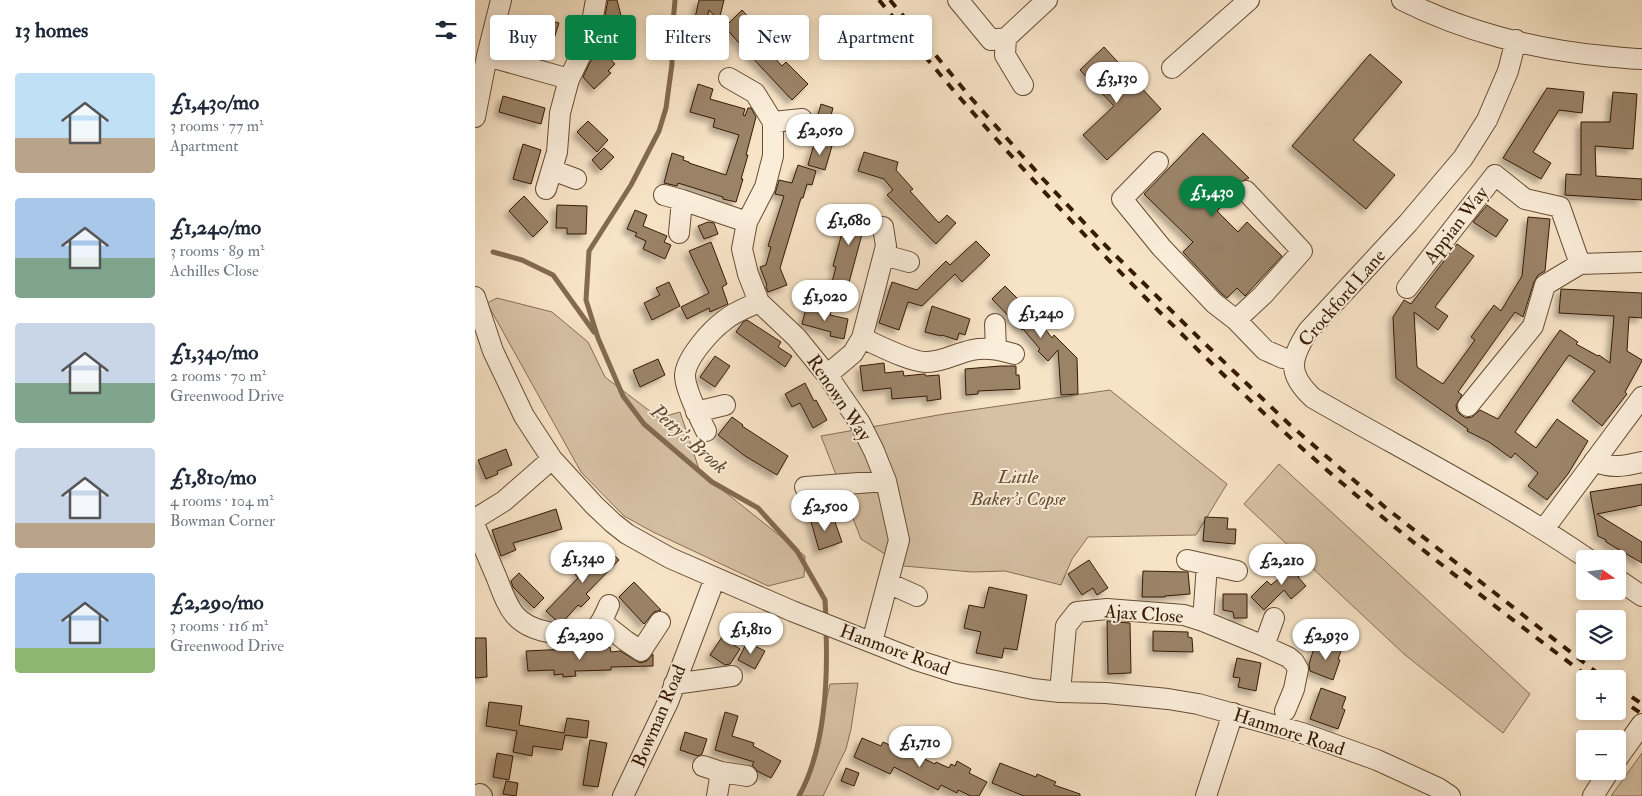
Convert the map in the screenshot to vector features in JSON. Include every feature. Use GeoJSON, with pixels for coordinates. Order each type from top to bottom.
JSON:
{"type":"FeatureCollection","features":[{"type":"Feature","properties":{"kind":"street"},"geometry":{"type":"LineString","coordinates":[[475,117],[487,56],[501,0]]}},
{"type":"Feature","properties":{"kind":"street"},"geometry":{"type":"LineString","coordinates":[[546,190],[557,152],[560,113],[569,79],[589,38],[596,0]]}},
{"type":"Feature","properties":{"kind":"street"},"geometry":{"type":"LineString","coordinates":[[958,0],[991,40],[1006,38],[1047,0]]}},
{"type":"Feature","properties":{"kind":"street"},"geometry":{"type":"LineString","coordinates":[[1172,68],[1249,0]]}},
{"type":"Feature","properties":{"kind":"street"},"geometry":{"type":"LineString","coordinates":[[1404,0],[1482,32],[1569,52],[1642,59]]}},
{"type":"Feature","properties":{"kind":"street"},"geometry":{"type":"LineString","coordinates":[[1006,38],[1005,55],[1023,85]]}},
{"type":"Feature","properties":{"kind":"street","name":"Crockford Lane"},"geometry":{"type":"LineString","coordinates":[[1516,40],[1508,71],[1487,120],[1463,158],[1408,223],[1308,332],[1296,352],[1294,360],[1295,374],[1300,385],[1313,398],[1453,475],[1544,529],[1576,551]]}},
{"type":"Feature","properties":{"kind":"street"},"geometry":{"type":"LineString","coordinates":[[487,56],[569,79]]}},
{"type":"Feature","properties":{"kind":"street"},"geometry":{"type":"LineString","coordinates":[[729,78],[755,93],[773,122],[802,119]]}},
{"type":"Feature","properties":{"kind":"street","name":"Renown Way"},"geometry":{"type":"LineString","coordinates":[[773,122],[773,156],[765,187],[747,222],[742,249],[748,274],[759,302],[797,338],[827,375],[860,423],[886,481],[899,540],[873,642]]}},
{"type":"Feature","properties":{"kind":"street"},"geometry":{"type":"LineString","coordinates":[[1158,162],[1123,199],[1161,248],[1214,303],[1236,320],[1265,350],[1283,358],[1294,360]]}},
{"type":"Feature","properties":{"kind":"street"},"geometry":{"type":"LineString","coordinates":[[552,170],[576,179]]}},
{"type":"Feature","properties":{"kind":"street","name":"Appian Way"},"geometry":{"type":"LineString","coordinates":[[1407,288],[1495,175],[1525,199],[1560,207],[1580,264]]}},
{"type":"Feature","properties":{"kind":"street"},"geometry":{"type":"LineString","coordinates":[[1236,320],[1263,295],[1302,250],[1246,191]]}},
{"type":"Feature","properties":{"kind":"street"},"geometry":{"type":"LineString","coordinates":[[679,233],[673,197],[747,222]]}},
{"type":"Feature","properties":{"kind":"street"},"geometry":{"type":"LineString","coordinates":[[827,375],[853,353],[862,338],[886,246],[883,227]]}},
{"type":"Feature","properties":{"kind":"street"},"geometry":{"type":"LineString","coordinates":[[884,254],[909,262]]}},
{"type":"Feature","properties":{"kind":"street"},"geometry":{"type":"LineString","coordinates":[[1468,406],[1533,326],[1545,285],[1580,264],[1642,262]]}},
{"type":"Feature","properties":{"kind":"street","name":"Hanmore Road"},"geometry":{"type":"LineString","coordinates":[[475,297],[493,351],[523,416],[552,459],[594,504],[627,534],[670,558],[792,611],[916,660],[957,673],[1033,689],[1168,699],[1233,713],[1377,760],[1438,788],[1450,796]]}},
{"type":"Feature","properties":{"kind":"street"},"geometry":{"type":"LineString","coordinates":[[707,430],[696,412],[685,378],[687,366],[701,344],[725,319],[759,302]]}},
{"type":"Feature","properties":{"kind":"street"},"geometry":{"type":"LineString","coordinates":[[862,338],[902,356],[926,362],[948,358],[972,350],[1005,351],[995,324]]}},
{"type":"Feature","properties":{"kind":"street"},"geometry":{"type":"LineString","coordinates":[[1544,529],[1642,397]]}},
{"type":"Feature","properties":{"kind":"street"},"geometry":{"type":"LineString","coordinates":[[696,412],[725,405]]}},
{"type":"Feature","properties":{"kind":"street"},"geometry":{"type":"LineString","coordinates":[[475,519],[504,501],[552,459]]}},
{"type":"Feature","properties":{"kind":"street"},"geometry":{"type":"LineString","coordinates":[[1595,461],[1603,465],[1618,467],[1642,462]]}},
{"type":"Feature","properties":{"kind":"street"},"geometry":{"type":"LineString","coordinates":[[805,487],[886,481]]}},
{"type":"Feature","properties":{"kind":"street"},"geometry":{"type":"LineString","coordinates":[[475,526],[505,601],[514,614],[529,627],[563,635],[583,635],[596,628],[606,613],[627,641],[641,651],[660,622]]}},
{"type":"Feature","properties":{"kind":"street"},"geometry":{"type":"LineString","coordinates":[[1187,560],[1237,571]]}},
{"type":"Feature","properties":{"kind":"street"},"geometry":{"type":"LineString","coordinates":[[1203,621],[1207,565]]}},
{"type":"Feature","properties":{"kind":"street","name":"Bowman Road"},"geometry":{"type":"LineString","coordinates":[[623,796],[668,702],[715,578]]}},
{"type":"Feature","properties":{"kind":"street"},"geometry":{"type":"LineString","coordinates":[[888,583],[917,596]]}},
{"type":"Feature","properties":{"kind":"street"},"geometry":{"type":"LineString","coordinates":[[1626,585],[1642,596]]}},
{"type":"Feature","properties":{"kind":"street","name":"Ajax Close"},"geometry":{"type":"LineString","coordinates":[[1060,692],[1066,626],[1077,612],[1107,609],[1184,615],[1265,646],[1294,662],[1298,670],[1294,689],[1285,711]]}},
{"type":"Feature","properties":{"kind":"street"},"geometry":{"type":"LineString","coordinates":[[1265,646],[1274,618]]}},
{"type":"Feature","properties":{"kind":"street"},"geometry":{"type":"LineString","coordinates":[[674,684],[732,676]]}},
{"type":"Feature","properties":{"kind":"street"},"geometry":{"type":"LineString","coordinates":[[1206,796],[1233,713]]}},
{"type":"Feature","properties":{"kind":"street"},"geometry":{"type":"LineString","coordinates":[[1626,746],[1636,731]]}},
{"type":"Feature","properties":{"kind":"street"},"geometry":{"type":"LineString","coordinates":[[717,796],[712,769],[747,776]]}},
{"type":"Feature","properties":{"kind":"street"},"geometry":{"type":"LineString","coordinates":[[1593,796],[1603,780]]}},
{"type":"Feature","properties":{"kind":"green space"},"geometry":{"type":"Polygon","coordinates":[[[497,298],[552,312],[588,342],[605,377],[659,418],[680,412],[700,472],[805,556],[804,577],[768,586],[653,532],[624,516],[581,472],[487,303],[497,298]]]}},
{"type":"Feature","properties":{"kind":"green space","name":"Little Baker's Copse"},"geometry":{"type":"Polygon","coordinates":[[[1110,390],[1227,484],[1196,535],[1088,537],[1072,559],[1061,585],[1005,571],[972,572],[904,566],[861,539],[821,436],[944,414],[1110,390]]]}},
{"type":"Feature","properties":{"kind":"green space"},"geometry":{"type":"Polygon","coordinates":[[[1279,464],[1530,694],[1503,733],[1404,654],[1244,504],[1279,464]]]}},
{"type":"Feature","properties":{"kind":"green space"},"geometry":{"type":"Polygon","coordinates":[[[858,683],[846,749],[823,796],[798,796],[810,771],[830,684],[858,683]]]}},
{"type":"Feature","properties":{"kind":"green space"},"geometry":{"type":"Polygon","coordinates":[[[1642,753],[1642,796],[1611,796],[1623,780],[1626,780],[1626,775],[1642,753]]]}},
{"type":"Feature","properties":{"kind":"building"},"geometry":{"type":"Polygon","coordinates":[[[608,0],[617,0],[621,15],[605,15],[608,0]]]}},
{"type":"Feature","properties":{"kind":"building"},"geometry":{"type":"Polygon","coordinates":[[[699,0],[724,0],[720,15],[714,15],[709,10],[708,15],[696,15],[699,0]]]}},
{"type":"Feature","properties":{"kind":"building"},"geometry":{"type":"Polygon","coordinates":[[[742,10],[746,15],[739,15],[739,43],[729,32],[729,23],[742,10]]]}},
{"type":"Feature","properties":{"kind":"building"},"geometry":{"type":"Polygon","coordinates":[[[555,22],[559,23],[555,36],[555,22]]]}},
{"type":"Feature","properties":{"kind":"building"},"geometry":{"type":"Polygon","coordinates":[[[1104,47],[1161,109],[1107,160],[1083,135],[1114,106],[1080,70],[1104,47]]]}},
{"type":"Feature","properties":{"kind":"building"},"geometry":{"type":"Polygon","coordinates":[[[1370,54],[1402,82],[1353,140],[1395,175],[1366,209],[1292,146],[1370,54]]]}},
{"type":"Feature","properties":{"kind":"building"},"geometry":{"type":"Polygon","coordinates":[[[592,60],[611,60],[615,64],[608,71],[611,73],[594,89],[583,77],[592,60]]]}},
{"type":"Feature","properties":{"kind":"building"},"geometry":{"type":"Polygon","coordinates":[[[754,60],[776,60],[782,66],[786,62],[808,84],[792,100],[754,60]]]}},
{"type":"Feature","properties":{"kind":"building"},"geometry":{"type":"Polygon","coordinates":[[[698,84],[713,89],[710,99],[745,109],[743,115],[745,116],[748,108],[751,108],[756,117],[741,179],[743,179],[736,202],[678,183],[677,186],[664,183],[672,153],[684,157],[683,160],[689,163],[726,175],[739,135],[713,127],[715,119],[690,112],[698,84]]]}},
{"type":"Feature","properties":{"kind":"building"},"geometry":{"type":"Polygon","coordinates":[[[1547,88],[1584,92],[1582,113],[1559,110],[1533,152],[1551,163],[1541,179],[1503,158],[1547,88]]]}},
{"type":"Feature","properties":{"kind":"building"},"geometry":{"type":"Polygon","coordinates":[[[1613,92],[1637,94],[1633,149],[1595,146],[1596,176],[1642,179],[1642,200],[1565,195],[1566,174],[1581,175],[1581,122],[1610,122],[1613,92]]]}},
{"type":"Feature","properties":{"kind":"building"},"geometry":{"type":"Polygon","coordinates":[[[503,96],[545,108],[541,124],[499,112],[503,96]]]}},
{"type":"Feature","properties":{"kind":"building"},"geometry":{"type":"Polygon","coordinates":[[[821,104],[833,108],[825,138],[812,135],[821,104]]]}},
{"type":"Feature","properties":{"kind":"building"},"geometry":{"type":"Polygon","coordinates":[[[588,121],[608,140],[597,152],[577,132],[588,121]]]}},
{"type":"Feature","properties":{"kind":"building"},"geometry":{"type":"Polygon","coordinates":[[[1203,133],[1249,178],[1238,183],[1234,193],[1217,211],[1238,232],[1247,222],[1282,256],[1245,296],[1237,288],[1227,298],[1222,294],[1183,252],[1193,242],[1144,194],[1203,133]]]}},
{"type":"Feature","properties":{"kind":"building"},"geometry":{"type":"Polygon","coordinates":[[[815,141],[832,146],[825,170],[808,165],[815,141]]]}},
{"type":"Feature","properties":{"kind":"building"},"geometry":{"type":"Polygon","coordinates":[[[523,144],[541,150],[531,184],[513,179],[523,144]]]}},
{"type":"Feature","properties":{"kind":"building"},"geometry":{"type":"Polygon","coordinates":[[[604,148],[614,157],[601,170],[592,160],[604,148]]]}},
{"type":"Feature","properties":{"kind":"building"},"geometry":{"type":"Polygon","coordinates":[[[864,152],[898,162],[896,170],[913,189],[910,191],[939,223],[947,215],[956,223],[936,244],[887,195],[893,190],[884,179],[858,171],[864,152]]]}},
{"type":"Feature","properties":{"kind":"building"},"geometry":{"type":"Polygon","coordinates":[[[798,165],[816,171],[812,185],[807,184],[803,198],[801,198],[780,268],[787,285],[768,292],[760,267],[766,265],[771,247],[768,246],[784,196],[775,194],[779,180],[792,183],[798,165]]]}},
{"type":"Feature","properties":{"kind":"building"},"geometry":{"type":"Polygon","coordinates":[[[524,196],[548,222],[533,237],[509,211],[524,196]]]}},
{"type":"Feature","properties":{"kind":"building"},"geometry":{"type":"Polygon","coordinates":[[[557,205],[587,206],[586,234],[567,234],[567,228],[556,228],[557,205]]]}},
{"type":"Feature","properties":{"kind":"building"},"geometry":{"type":"Polygon","coordinates":[[[845,205],[868,212],[847,290],[831,286],[836,267],[833,266],[846,218],[842,217],[845,205]]]}},
{"type":"Feature","properties":{"kind":"building"},"geometry":{"type":"Polygon","coordinates":[[[1487,205],[1508,220],[1496,237],[1473,222],[1487,205]]]}},
{"type":"Feature","properties":{"kind":"building"},"geometry":{"type":"Polygon","coordinates":[[[635,210],[647,215],[643,226],[667,236],[664,242],[671,245],[665,259],[643,249],[646,241],[635,236],[637,233],[627,229],[635,210]]]}},
{"type":"Feature","properties":{"kind":"building"},"geometry":{"type":"Polygon","coordinates":[[[1528,217],[1550,219],[1545,271],[1538,275],[1534,282],[1523,317],[1515,312],[1458,392],[1462,395],[1456,405],[1457,411],[1461,415],[1466,418],[1472,417],[1480,410],[1498,419],[1560,330],[1578,342],[1576,344],[1599,355],[1610,363],[1614,316],[1559,313],[1561,289],[1642,293],[1642,318],[1629,317],[1627,351],[1642,361],[1625,392],[1627,394],[1602,426],[1572,401],[1595,371],[1569,355],[1515,432],[1536,448],[1557,419],[1588,441],[1568,474],[1547,500],[1528,486],[1538,473],[1515,453],[1511,458],[1489,442],[1467,431],[1468,429],[1396,378],[1393,317],[1404,300],[1411,304],[1457,244],[1474,256],[1435,307],[1448,316],[1438,330],[1414,312],[1417,367],[1443,384],[1475,340],[1471,337],[1494,305],[1501,311],[1522,276],[1528,217]]]}},
{"type":"Feature","properties":{"kind":"building"},"geometry":{"type":"Polygon","coordinates":[[[708,222],[714,223],[718,234],[704,239],[698,226],[708,222]]]}},
{"type":"Feature","properties":{"kind":"building"},"geometry":{"type":"Polygon","coordinates":[[[976,241],[990,255],[962,282],[955,274],[922,306],[908,302],[899,330],[879,323],[892,282],[917,290],[946,261],[950,265],[976,241]]]}},
{"type":"Feature","properties":{"kind":"building"},"geometry":{"type":"Polygon","coordinates":[[[711,242],[727,284],[722,287],[728,304],[710,312],[709,308],[687,319],[681,307],[709,293],[689,251],[711,242]]]}},
{"type":"Feature","properties":{"kind":"building"},"geometry":{"type":"Polygon","coordinates":[[[669,282],[680,306],[652,320],[644,303],[660,295],[656,288],[669,282]]]}},
{"type":"Feature","properties":{"kind":"building"},"geometry":{"type":"Polygon","coordinates":[[[1005,286],[1036,317],[1052,338],[1054,335],[1077,358],[1078,394],[1061,395],[1058,350],[1048,361],[1038,351],[1040,349],[1023,329],[992,299],[1005,286]]]}},
{"type":"Feature","properties":{"kind":"building"},"geometry":{"type":"Polygon","coordinates":[[[807,305],[831,312],[830,315],[848,319],[844,339],[830,336],[831,332],[802,324],[807,305]]]}},
{"type":"Feature","properties":{"kind":"building"},"geometry":{"type":"Polygon","coordinates":[[[932,306],[970,319],[965,335],[959,333],[957,340],[925,332],[932,306]]]}},
{"type":"Feature","properties":{"kind":"building"},"geometry":{"type":"Polygon","coordinates":[[[747,320],[781,342],[778,347],[792,356],[785,367],[736,332],[743,322],[747,320]]]}},
{"type":"Feature","properties":{"kind":"building"},"geometry":{"type":"Polygon","coordinates":[[[715,356],[730,366],[715,387],[700,377],[715,356]]]}},
{"type":"Feature","properties":{"kind":"building"},"geometry":{"type":"Polygon","coordinates":[[[658,359],[665,375],[640,387],[633,370],[658,359]]]}},
{"type":"Feature","properties":{"kind":"building"},"geometry":{"type":"Polygon","coordinates":[[[884,363],[885,373],[903,371],[904,376],[939,375],[941,399],[927,401],[927,396],[892,399],[891,388],[863,391],[860,366],[884,363]]]}},
{"type":"Feature","properties":{"kind":"building"},"geometry":{"type":"Polygon","coordinates":[[[1016,366],[1016,375],[1019,375],[1020,389],[978,391],[978,394],[966,395],[965,369],[1016,366]]]}},
{"type":"Feature","properties":{"kind":"building"},"geometry":{"type":"Polygon","coordinates":[[[805,383],[827,420],[813,428],[800,403],[792,407],[785,394],[805,383]]]}},
{"type":"Feature","properties":{"kind":"building"},"geometry":{"type":"Polygon","coordinates":[[[732,417],[742,426],[788,456],[777,475],[745,456],[718,435],[732,417]]]}},
{"type":"Feature","properties":{"kind":"building"},"geometry":{"type":"Polygon","coordinates":[[[506,449],[512,465],[497,471],[498,474],[486,479],[478,460],[506,449]]]}},
{"type":"Feature","properties":{"kind":"building"},"geometry":{"type":"Polygon","coordinates":[[[1642,484],[1642,505],[1597,514],[1642,542],[1642,563],[1626,554],[1626,550],[1620,550],[1598,536],[1590,492],[1642,484]]]}},
{"type":"Feature","properties":{"kind":"building"},"geometry":{"type":"Polygon","coordinates":[[[556,509],[562,529],[513,543],[516,550],[501,556],[492,530],[556,509]]]}},
{"type":"Feature","properties":{"kind":"building"},"geometry":{"type":"Polygon","coordinates":[[[822,514],[825,522],[834,519],[842,542],[819,550],[810,518],[822,514]]]}},
{"type":"Feature","properties":{"kind":"building"},"geometry":{"type":"Polygon","coordinates":[[[1205,517],[1228,518],[1227,529],[1236,529],[1235,544],[1203,541],[1205,517]]]}},
{"type":"Feature","properties":{"kind":"building"},"geometry":{"type":"Polygon","coordinates":[[[602,543],[619,560],[586,594],[590,598],[581,607],[578,605],[562,623],[558,622],[546,611],[578,578],[575,574],[602,543]]]}},
{"type":"Feature","properties":{"kind":"building"},"geometry":{"type":"Polygon","coordinates":[[[1303,559],[1309,566],[1298,577],[1306,586],[1291,599],[1284,590],[1264,610],[1251,597],[1267,581],[1271,585],[1303,559]]]}},
{"type":"Feature","properties":{"kind":"building"},"geometry":{"type":"Polygon","coordinates":[[[1089,560],[1108,588],[1097,595],[1093,588],[1082,595],[1068,574],[1089,560]]]}},
{"type":"Feature","properties":{"kind":"building"},"geometry":{"type":"Polygon","coordinates":[[[1143,571],[1188,572],[1190,594],[1142,597],[1143,571]]]}},
{"type":"Feature","properties":{"kind":"building"},"geometry":{"type":"Polygon","coordinates":[[[519,573],[544,598],[534,608],[513,587],[511,581],[519,573]]]}},
{"type":"Feature","properties":{"kind":"building"},"geometry":{"type":"Polygon","coordinates":[[[634,582],[661,610],[654,612],[644,624],[619,597],[634,582]]]}},
{"type":"Feature","properties":{"kind":"building"},"geometry":{"type":"Polygon","coordinates":[[[989,587],[1027,595],[1017,650],[1004,648],[1002,658],[976,653],[981,632],[964,628],[969,605],[984,608],[989,587]]]}},
{"type":"Feature","properties":{"kind":"building"},"geometry":{"type":"Polygon","coordinates":[[[1223,594],[1247,594],[1247,618],[1234,618],[1233,612],[1223,610],[1223,594]]]}},
{"type":"Feature","properties":{"kind":"building"},"geometry":{"type":"Polygon","coordinates":[[[1107,621],[1130,623],[1131,673],[1108,674],[1107,621]]]}},
{"type":"Feature","properties":{"kind":"building"},"geometry":{"type":"Polygon","coordinates":[[[1153,631],[1188,632],[1188,637],[1192,638],[1193,652],[1153,651],[1153,631]]]}},
{"type":"Feature","properties":{"kind":"building"},"geometry":{"type":"Polygon","coordinates":[[[722,637],[740,649],[730,664],[725,665],[710,655],[722,637]]]}},
{"type":"Feature","properties":{"kind":"building"},"geometry":{"type":"Polygon","coordinates":[[[475,638],[486,638],[487,677],[475,678],[475,638]]]}},
{"type":"Feature","properties":{"kind":"building"},"geometry":{"type":"Polygon","coordinates":[[[1330,641],[1343,646],[1333,680],[1310,671],[1309,664],[1314,648],[1326,653],[1330,641]]]}},
{"type":"Feature","properties":{"kind":"building"},"geometry":{"type":"Polygon","coordinates":[[[747,642],[765,651],[755,669],[738,660],[747,642]]]}},
{"type":"Feature","properties":{"kind":"building"},"geometry":{"type":"Polygon","coordinates":[[[610,647],[611,652],[620,651],[640,663],[647,661],[653,654],[653,666],[611,667],[611,670],[575,671],[576,676],[563,677],[563,674],[554,675],[554,670],[528,671],[526,651],[610,647]]]}},
{"type":"Feature","properties":{"kind":"building"},"geometry":{"type":"Polygon","coordinates":[[[1237,658],[1261,663],[1256,691],[1238,687],[1240,678],[1233,677],[1237,658]]]}},
{"type":"Feature","properties":{"kind":"building"},"geometry":{"type":"Polygon","coordinates":[[[1321,688],[1346,697],[1342,708],[1345,710],[1338,729],[1310,719],[1321,688]]]}},
{"type":"Feature","properties":{"kind":"building"},"geometry":{"type":"Polygon","coordinates":[[[489,702],[522,706],[519,725],[564,733],[567,718],[589,721],[587,738],[565,735],[562,750],[533,746],[532,756],[513,752],[517,731],[486,726],[489,702]]]}},
{"type":"Feature","properties":{"kind":"building"},"geometry":{"type":"Polygon","coordinates":[[[725,712],[738,716],[732,736],[754,743],[753,746],[781,761],[771,778],[757,771],[752,765],[754,762],[715,750],[725,712]]]}},
{"type":"Feature","properties":{"kind":"building"},"geometry":{"type":"Polygon","coordinates":[[[685,732],[707,739],[702,754],[698,756],[680,750],[685,732]]]}},
{"type":"Feature","properties":{"kind":"building"},"geometry":{"type":"Polygon","coordinates":[[[862,738],[881,746],[883,742],[949,768],[951,764],[955,766],[957,761],[971,769],[969,773],[987,782],[979,796],[971,796],[958,790],[957,793],[941,785],[938,790],[894,767],[890,774],[854,757],[862,738]]]}},
{"type":"Feature","properties":{"kind":"building"},"geometry":{"type":"Polygon","coordinates":[[[590,740],[607,743],[598,787],[583,785],[590,740]]]}},
{"type":"Feature","properties":{"kind":"building"},"geometry":{"type":"Polygon","coordinates":[[[497,753],[513,756],[509,780],[493,777],[497,753]]]}},
{"type":"Feature","properties":{"kind":"building"},"geometry":{"type":"Polygon","coordinates":[[[1000,763],[1036,777],[1037,774],[1056,782],[1054,785],[1080,794],[1080,796],[1024,796],[992,783],[1000,763]]]}},
{"type":"Feature","properties":{"kind":"building"},"geometry":{"type":"Polygon","coordinates":[[[846,768],[859,773],[854,786],[841,781],[846,768]]]}},
{"type":"Feature","properties":{"kind":"building"},"geometry":{"type":"Polygon","coordinates":[[[506,781],[518,783],[516,796],[503,794],[506,781]]]}},
{"type":"Feature","properties":{"kind":"waterway","name":"Petty's Brook"},"geometry":{"type":"LineString","coordinates":[[675,0],[672,64],[666,108],[659,131],[631,185],[589,251],[586,300],[598,338],[623,396],[644,424],[712,482],[758,508],[797,551],[825,600],[826,619]]}},
{"type":"Feature","properties":{"kind":"waterway"},"geometry":{"type":"LineString","coordinates":[[493,252],[522,260],[553,275],[594,332]]}},
{"type":"Feature","properties":{"kind":"waterway","name":"Petty's Brook"},"geometry":{"type":"LineString","coordinates":[[799,796],[808,778],[814,758],[823,715],[826,630]]}},
{"type":"Feature","properties":{"kind":"railway"},"geometry":{"type":"LineString","coordinates":[[879,0],[957,94],[1043,191],[1200,352],[1282,430],[1394,527],[1579,670]]}},
{"type":"Feature","properties":{"kind":"railway"},"geometry":{"type":"LineString","coordinates":[[890,0],[971,98],[1106,246],[1289,424],[1386,508],[1593,670]]}},
{"type":"Feature","properties":{"kind":"railway"},"geometry":{"type":"LineString","coordinates":[[1626,693],[1642,704]]}},
{"type":"Feature","properties":{"kind":"railway"},"geometry":{"type":"LineString","coordinates":[[1626,703],[1642,714]]}}]}
